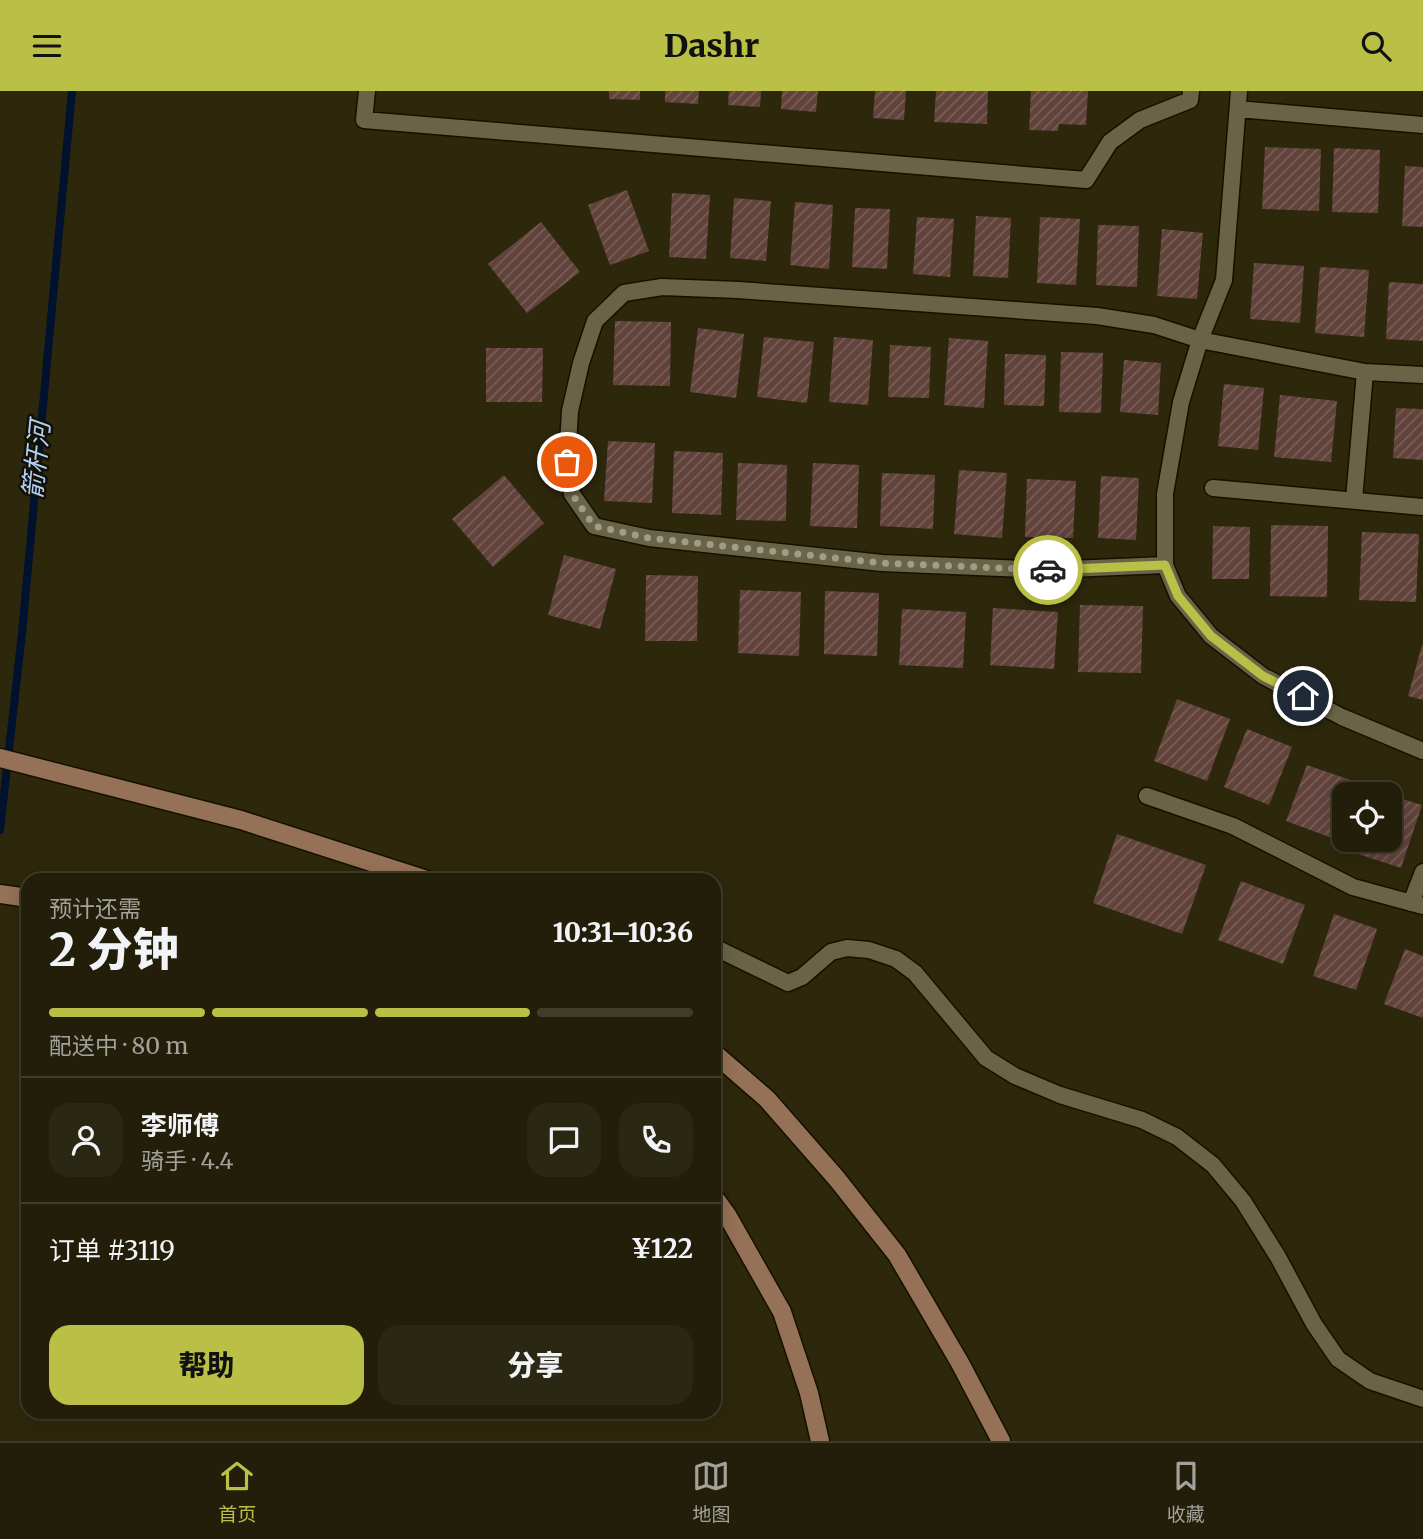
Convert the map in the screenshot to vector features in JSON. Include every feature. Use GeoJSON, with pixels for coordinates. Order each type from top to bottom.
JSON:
{"type":"FeatureCollection","features":[{"type":"Feature","properties":{"kind":"main road"},"geometry":{"type":"LineString","coordinates":[[0,758],[241,820],[405,873]]}},
{"type":"Feature","properties":{"kind":"main road"},"geometry":{"type":"LineString","coordinates":[[0,894],[21,897]]}},
{"type":"Feature","properties":{"kind":"main road"},"geometry":{"type":"LineString","coordinates":[[721,1059],[767,1099],[897,1255],[960,1363],[1001,1441]]}},
{"type":"Feature","properties":{"kind":"main road"},"geometry":{"type":"LineString","coordinates":[[721,1206],[782,1312],[820,1441]]}},
{"type":"Feature","properties":{"kind":"lane"},"geometry":{"type":"LineString","coordinates":[[367,91],[364,120],[1086,180],[1110,142],[1140,121],[1190,100],[1191,91]]}},
{"type":"Feature","properties":{"kind":"lane"},"geometry":{"type":"LineString","coordinates":[[1239,91],[1224,280],[1200,340],[1181,402],[1165,494],[1165,565],[1178,596],[1211,636],[1263,676],[1342,717],[1423,751]]}},
{"type":"Feature","properties":{"kind":"lane"},"geometry":{"type":"LineString","coordinates":[[1238,109],[1423,125]]}},
{"type":"Feature","properties":{"kind":"lane"},"geometry":{"type":"LineString","coordinates":[[1165,565],[1045,570],[882,563],[649,538],[594,526],[572,494],[567,462],[570,411],[581,363],[595,320],[624,293],[662,287],[751,291],[1097,316],[1154,325],[1200,340],[1365,372],[1423,375]]}},
{"type":"Feature","properties":{"kind":"lane"},"geometry":{"type":"LineString","coordinates":[[1354,500],[1365,372]]}},
{"type":"Feature","properties":{"kind":"lane"},"geometry":{"type":"LineString","coordinates":[[1213,488],[1423,507]]}},
{"type":"Feature","properties":{"kind":"lane"},"geometry":{"type":"LineString","coordinates":[[1147,796],[1233,826],[1353,887],[1417,905],[1423,872]]}},
{"type":"Feature","properties":{"kind":"lane"},"geometry":{"type":"LineString","coordinates":[[721,950],[788,983],[802,977],[831,952],[848,948],[869,950],[896,959],[915,973],[986,1058],[1015,1076],[1060,1095],[1142,1120],[1177,1137],[1213,1165],[1243,1201],[1278,1257],[1314,1324],[1338,1359],[1370,1381],[1423,1399]]}},
{"type":"Feature","properties":{"kind":"building"},"geometry":{"type":"Polygon","coordinates":[[[609,91],[640,91],[640,100],[609,99],[609,91]]]}},
{"type":"Feature","properties":{"kind":"building"},"geometry":{"type":"Polygon","coordinates":[[[665,91],[699,91],[698,104],[665,102],[665,91]]]}},
{"type":"Feature","properties":{"kind":"building"},"geometry":{"type":"Polygon","coordinates":[[[729,91],[761,91],[760,107],[728,105],[729,91]]]}},
{"type":"Feature","properties":{"kind":"building"},"geometry":{"type":"Polygon","coordinates":[[[782,91],[818,91],[816,112],[781,109],[782,91]]]}},
{"type":"Feature","properties":{"kind":"building"},"geometry":{"type":"Polygon","coordinates":[[[875,91],[906,91],[904,120],[873,118],[875,91]]]}},
{"type":"Feature","properties":{"kind":"building"},"geometry":{"type":"Polygon","coordinates":[[[936,91],[988,91],[987,124],[934,122],[936,91]]]}},
{"type":"Feature","properties":{"kind":"building"},"geometry":{"type":"Polygon","coordinates":[[[1031,91],[1088,91],[1086,125],[1059,124],[1058,131],[1029,130],[1031,91]]]}},
{"type":"Feature","properties":{"kind":"building"},"geometry":{"type":"Polygon","coordinates":[[[1265,147],[1321,149],[1319,211],[1262,209],[1265,147]]]}},
{"type":"Feature","properties":{"kind":"building"},"geometry":{"type":"Polygon","coordinates":[[[1334,148],[1380,150],[1378,213],[1332,212],[1334,148]]]}},
{"type":"Feature","properties":{"kind":"building"},"geometry":{"type":"Polygon","coordinates":[[[1405,166],[1423,167],[1423,227],[1402,226],[1405,166]]]}},
{"type":"Feature","properties":{"kind":"building"},"geometry":{"type":"Polygon","coordinates":[[[627,190],[649,251],[610,265],[588,205],[627,190]]]}},
{"type":"Feature","properties":{"kind":"building"},"geometry":{"type":"Polygon","coordinates":[[[672,193],[710,195],[706,259],[669,257],[672,193]]]}},
{"type":"Feature","properties":{"kind":"building"},"geometry":{"type":"Polygon","coordinates":[[[734,198],[771,201],[766,261],[730,258],[734,198]]]}},
{"type":"Feature","properties":{"kind":"building"},"geometry":{"type":"Polygon","coordinates":[[[795,202],[833,205],[829,269],[790,265],[795,202]]]}},
{"type":"Feature","properties":{"kind":"building"},"geometry":{"type":"Polygon","coordinates":[[[855,208],[890,209],[887,269],[852,267],[855,208]]]}},
{"type":"Feature","properties":{"kind":"building"},"geometry":{"type":"Polygon","coordinates":[[[976,216],[1011,218],[1008,278],[973,276],[976,216]]]}},
{"type":"Feature","properties":{"kind":"building"},"geometry":{"type":"Polygon","coordinates":[[[917,217],[954,219],[950,277],[913,274],[917,217]]]}},
{"type":"Feature","properties":{"kind":"building"},"geometry":{"type":"Polygon","coordinates":[[[1040,217],[1080,219],[1076,285],[1037,283],[1040,217]]]}},
{"type":"Feature","properties":{"kind":"building"},"geometry":{"type":"Polygon","coordinates":[[[541,222],[580,272],[527,313],[488,264],[541,222]]]}},
{"type":"Feature","properties":{"kind":"building"},"geometry":{"type":"Polygon","coordinates":[[[1098,225],[1139,226],[1137,287],[1096,285],[1098,225]]]}},
{"type":"Feature","properties":{"kind":"building"},"geometry":{"type":"Polygon","coordinates":[[[1162,229],[1203,233],[1197,299],[1157,296],[1162,229]]]}},
{"type":"Feature","properties":{"kind":"building"},"geometry":{"type":"Polygon","coordinates":[[[1254,263],[1304,266],[1300,323],[1250,319],[1254,263]]]}},
{"type":"Feature","properties":{"kind":"building"},"geometry":{"type":"Polygon","coordinates":[[[1320,267],[1369,270],[1364,337],[1315,333],[1320,267]]]}},
{"type":"Feature","properties":{"kind":"building"},"geometry":{"type":"Polygon","coordinates":[[[1389,282],[1423,284],[1423,341],[1386,339],[1389,282]]]}},
{"type":"Feature","properties":{"kind":"building"},"geometry":{"type":"Polygon","coordinates":[[[615,321],[671,322],[670,386],[613,385],[615,321]]]}},
{"type":"Feature","properties":{"kind":"building"},"geometry":{"type":"Polygon","coordinates":[[[698,328],[744,334],[736,398],[690,392],[698,328]]]}},
{"type":"Feature","properties":{"kind":"building"},"geometry":{"type":"Polygon","coordinates":[[[764,337],[814,342],[807,403],[757,397],[764,337]]]}},
{"type":"Feature","properties":{"kind":"building"},"geometry":{"type":"Polygon","coordinates":[[[834,337],[873,340],[868,405],[829,402],[834,337]]]}},
{"type":"Feature","properties":{"kind":"building"},"geometry":{"type":"Polygon","coordinates":[[[949,338],[988,341],[984,408],[944,405],[949,338]]]}},
{"type":"Feature","properties":{"kind":"building"},"geometry":{"type":"Polygon","coordinates":[[[890,345],[931,347],[929,398],[888,397],[890,345]]]}},
{"type":"Feature","properties":{"kind":"building"},"geometry":{"type":"Polygon","coordinates":[[[486,348],[543,348],[542,402],[486,402],[486,348]]]}},
{"type":"Feature","properties":{"kind":"building"},"geometry":{"type":"Polygon","coordinates":[[[1061,352],[1103,353],[1101,413],[1059,412],[1061,352]]]}},
{"type":"Feature","properties":{"kind":"building"},"geometry":{"type":"Polygon","coordinates":[[[1005,354],[1046,355],[1044,406],[1004,405],[1005,354]]]}},
{"type":"Feature","properties":{"kind":"building"},"geometry":{"type":"Polygon","coordinates":[[[1124,360],[1161,363],[1158,415],[1120,412],[1124,360]]]}},
{"type":"Feature","properties":{"kind":"building"},"geometry":{"type":"Polygon","coordinates":[[[1224,384],[1264,388],[1258,450],[1218,446],[1224,384]]]}},
{"type":"Feature","properties":{"kind":"building"},"geometry":{"type":"Polygon","coordinates":[[[1280,395],[1337,401],[1331,462],[1274,457],[1280,395]]]}},
{"type":"Feature","properties":{"kind":"building"},"geometry":{"type":"Polygon","coordinates":[[[1396,408],[1423,409],[1423,460],[1393,458],[1396,408]]]}},
{"type":"Feature","properties":{"kind":"building"},"geometry":{"type":"Polygon","coordinates":[[[608,441],[655,443],[652,503],[604,501],[608,441]]]}},
{"type":"Feature","properties":{"kind":"building"},"geometry":{"type":"Polygon","coordinates":[[[674,451],[723,453],[721,515],[672,513],[674,451]]]}},
{"type":"Feature","properties":{"kind":"building"},"geometry":{"type":"Polygon","coordinates":[[[738,463],[787,465],[786,521],[736,520],[738,463]]]}},
{"type":"Feature","properties":{"kind":"building"},"geometry":{"type":"Polygon","coordinates":[[[813,463],[859,465],[857,528],[810,526],[813,463]]]}},
{"type":"Feature","properties":{"kind":"building"},"geometry":{"type":"Polygon","coordinates":[[[959,470],[1007,473],[1002,538],[954,534],[959,470]]]}},
{"type":"Feature","properties":{"kind":"building"},"geometry":{"type":"Polygon","coordinates":[[[882,473],[935,475],[933,529],[880,526],[882,473]]]}},
{"type":"Feature","properties":{"kind":"building"},"geometry":{"type":"Polygon","coordinates":[[[504,475],[544,523],[493,567],[452,519],[504,475]]]}},
{"type":"Feature","properties":{"kind":"building"},"geometry":{"type":"Polygon","coordinates":[[[1101,476],[1139,478],[1136,540],[1098,538],[1101,476]]]}},
{"type":"Feature","properties":{"kind":"building"},"geometry":{"type":"Polygon","coordinates":[[[1027,479],[1076,481],[1073,538],[1025,537],[1027,479]]]}},
{"type":"Feature","properties":{"kind":"building"},"geometry":{"type":"Polygon","coordinates":[[[1271,525],[1328,526],[1327,597],[1270,596],[1271,525]]]}},
{"type":"Feature","properties":{"kind":"building"},"geometry":{"type":"Polygon","coordinates":[[[1213,526],[1250,527],[1249,579],[1212,579],[1213,526]]]}},
{"type":"Feature","properties":{"kind":"building"},"geometry":{"type":"Polygon","coordinates":[[[1362,532],[1419,534],[1416,602],[1359,600],[1362,532]]]}},
{"type":"Feature","properties":{"kind":"building"},"geometry":{"type":"Polygon","coordinates":[[[564,555],[616,569],[600,629],[548,615],[564,555]]]}},
{"type":"Feature","properties":{"kind":"building"},"geometry":{"type":"Polygon","coordinates":[[[646,575],[698,576],[697,641],[645,641],[646,575]]]}},
{"type":"Feature","properties":{"kind":"building"},"geometry":{"type":"Polygon","coordinates":[[[740,590],[801,592],[799,656],[738,653],[740,590]]]}},
{"type":"Feature","properties":{"kind":"building"},"geometry":{"type":"Polygon","coordinates":[[[825,591],[879,593],[877,656],[824,654],[825,591]]]}},
{"type":"Feature","properties":{"kind":"building"},"geometry":{"type":"Polygon","coordinates":[[[1080,605],[1143,606],[1141,673],[1078,672],[1080,605]]]}},
{"type":"Feature","properties":{"kind":"building"},"geometry":{"type":"Polygon","coordinates":[[[993,608],[1058,612],[1054,669],[990,665],[993,608]]]}},
{"type":"Feature","properties":{"kind":"building"},"geometry":{"type":"Polygon","coordinates":[[[902,609],[966,612],[963,668],[899,665],[902,609]]]}},
{"type":"Feature","properties":{"kind":"building"},"geometry":{"type":"Polygon","coordinates":[[[1423,645],[1423,700],[1408,696],[1423,645]]]}},
{"type":"Feature","properties":{"kind":"building"},"geometry":{"type":"Polygon","coordinates":[[[1177,699],[1230,719],[1207,781],[1154,761],[1177,699]]]}},
{"type":"Feature","properties":{"kind":"building"},"geometry":{"type":"Polygon","coordinates":[[[1247,729],[1292,747],[1269,805],[1224,787],[1247,729]]]}},
{"type":"Feature","properties":{"kind":"building"},"geometry":{"type":"Polygon","coordinates":[[[1307,765],[1353,781],[1332,782],[1332,838],[1286,821],[1307,765]]]}},
{"type":"Feature","properties":{"kind":"building"},"geometry":{"type":"Polygon","coordinates":[[[1402,799],[1422,805],[1401,868],[1355,853],[1402,852],[1402,799]]]}},
{"type":"Feature","properties":{"kind":"building"},"geometry":{"type":"Polygon","coordinates":[[[1117,834],[1206,865],[1182,934],[1093,903],[1117,834]]]}},
{"type":"Feature","properties":{"kind":"building"},"geometry":{"type":"Polygon","coordinates":[[[1241,881],[1305,905],[1283,964],[1218,940],[1241,881]]]}},
{"type":"Feature","properties":{"kind":"building"},"geometry":{"type":"Polygon","coordinates":[[[1334,914],[1377,929],[1356,990],[1313,976],[1334,914]]]}},
{"type":"Feature","properties":{"kind":"building"},"geometry":{"type":"Polygon","coordinates":[[[1405,949],[1423,956],[1423,1018],[1384,1004],[1405,949]]]}},
{"type":"Feature","properties":{"kind":"waterway","name":"箭杆河"},"geometry":{"type":"LineString","coordinates":[[0,830],[22,633],[72,91]]}},
{"type":"Feature","properties":{"kind":"way so far"},"geometry":{"type":"LineString","coordinates":[[567,462],[572,494],[594,526],[649,538],[882,563],[1048,570]]}},
{"type":"Feature","properties":{"kind":"route"},"geometry":{"type":"LineString","coordinates":[[1048,570],[1165,565],[1178,596],[1211,636],[1263,676],[1303,696]]}}]}
